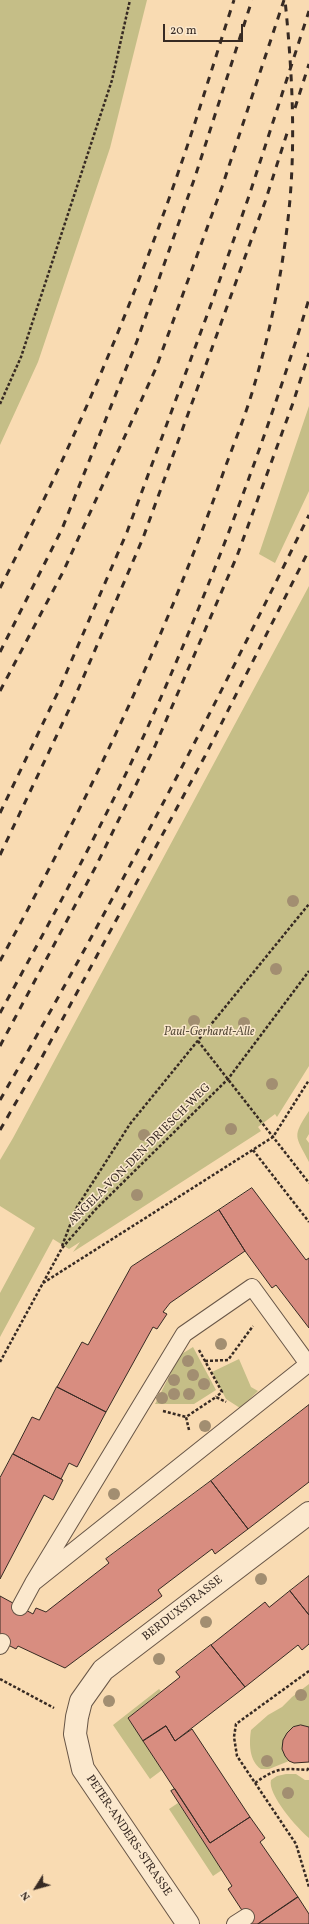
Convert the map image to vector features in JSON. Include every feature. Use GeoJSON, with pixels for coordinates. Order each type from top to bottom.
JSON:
{"type":"FeatureCollection","features":[{"type":"Feature","properties":{"kind":"street","name":"BERDUXSTRASSE"},"geometry":{"type":"LineString","coordinates":[[77,1718],[81,1701],[103,1670],[309,1513]]}},
{"type":"Feature","properties":{"kind":"street","name":"PETER-ANDERS-STRASSE"},"geometry":{"type":"LineString","coordinates":[[77,1718],[75,1734],[84,1770],[188,1924]]}},
{"type":"Feature","properties":{"kind":"lane"},"geometry":{"type":"LineString","coordinates":[[20,1607],[34,1583],[184,1334],[252,1287],[308,1364],[34,1583]]}},
{"type":"Feature","properties":{"kind":"path"},"geometry":{"type":"LineString","coordinates":[[0,404],[21,357],[112,80],[130,0]]}},
{"type":"Feature","properties":{"kind":"path"},"geometry":{"type":"LineString","coordinates":[[62,1248],[77,1207],[101,1167],[130,1124],[309,904]]}},
{"type":"Feature","properties":{"kind":"path","name":"ANGELA-VON-DEN-DRIESCH-WEG"},"geometry":{"type":"LineString","coordinates":[[0,1362],[62,1248],[96,1209],[228,1079],[309,971]]}},
{"type":"Feature","properties":{"kind":"path"},"geometry":{"type":"LineString","coordinates":[[198,1041],[309,1183]]}},
{"type":"Feature","properties":{"kind":"path"},"geometry":{"type":"LineString","coordinates":[[42,1284],[273,1137],[309,1080]]}},
{"type":"Feature","properties":{"kind":"path"},"geometry":{"type":"LineString","coordinates":[[253,1150],[309,1222]]}},
{"type":"Feature","properties":{"kind":"path"},"geometry":{"type":"LineString","coordinates":[[205,1361],[228,1360],[267,1307]]}},
{"type":"Feature","properties":{"kind":"path"},"geometry":{"type":"LineString","coordinates":[[189,1330],[222,1392],[216,1397]]}},
{"type":"Feature","properties":{"kind":"path"},"geometry":{"type":"LineString","coordinates":[[309,1671],[236,1724],[234,1737],[237,1756],[296,1844],[309,1887]]}},
{"type":"Feature","properties":{"kind":"path"},"geometry":{"type":"LineString","coordinates":[[304,1675],[309,1676]]}},
{"type":"Feature","properties":{"kind":"path"},"geometry":{"type":"LineString","coordinates":[[0,1679],[55,1709],[77,1718]]}},
{"type":"Feature","properties":{"kind":"path"},"geometry":{"type":"LineString","coordinates":[[255,1783],[270,1773],[282,1768],[309,1768]]}},
{"type":"Feature","properties":{"kind":"green space"},"geometry":{"type":"Polygon","coordinates":[[[0,0],[147,0],[110,148],[38,362],[0,445],[0,0]]]}},
{"type":"Feature","properties":{"kind":"green space"},"geometry":{"type":"Polygon","coordinates":[[[309,406],[309,491],[275,563],[259,554],[309,406]]]}},
{"type":"Feature","properties":{"kind":"green space","name":"Paul-Gerhardt-Alle"},"geometry":{"type":"Polygon","coordinates":[[[309,586],[309,1066],[277,1117],[275,1114],[258,1127],[261,1131],[73,1252],[80,1242],[69,1249],[53,1239],[0,1337],[0,1293],[35,1228],[0,1206],[0,1160],[309,586]]]}},
{"type":"Feature","properties":{"kind":"green space"},"geometry":{"type":"Polygon","coordinates":[[[309,1111],[309,1134],[306,1139],[309,1143],[309,1162],[297,1136],[300,1126],[309,1111]]]}},
{"type":"Feature","properties":{"kind":"green space"},"geometry":{"type":"Polygon","coordinates":[[[193,1347],[216,1390],[194,1404],[155,1404],[180,1355],[193,1347]]]}},
{"type":"Feature","properties":{"kind":"green space"},"geometry":{"type":"Polygon","coordinates":[[[239,1359],[251,1387],[258,1391],[240,1408],[226,1399],[212,1372],[239,1359]]]}},
{"type":"Feature","properties":{"kind":"green space"},"geometry":{"type":"Polygon","coordinates":[[[309,1684],[309,1727],[295,1727],[286,1735],[284,1748],[285,1755],[289,1761],[269,1769],[261,1769],[257,1766],[252,1757],[250,1746],[251,1730],[268,1715],[282,1707],[309,1684]]]}},
{"type":"Feature","properties":{"kind":"green space"},"geometry":{"type":"Polygon","coordinates":[[[159,1689],[161,1691],[128,1718],[162,1770],[150,1779],[113,1725],[159,1689]]]}},
{"type":"Feature","properties":{"kind":"green space"},"geometry":{"type":"Polygon","coordinates":[[[296,1774],[305,1780],[309,1780],[309,1838],[284,1811],[271,1786],[271,1780],[277,1776],[296,1774]]]}},
{"type":"Feature","properties":{"kind":"green space"},"geometry":{"type":"Polygon","coordinates":[[[178,1803],[222,1870],[213,1876],[169,1809],[178,1803]]]}},
{"type":"Feature","properties":{"kind":"building"},"geometry":{"type":"Polygon","coordinates":[[[252,1188],[306,1260],[309,1258],[309,1328],[276,1285],[272,1288],[245,1251],[219,1210],[252,1188]]]}},
{"type":"Feature","properties":{"kind":"building"},"geometry":{"type":"Polygon","coordinates":[[[219,1210],[245,1251],[170,1303],[163,1312],[167,1314],[157,1329],[153,1327],[106,1412],[57,1387],[82,1342],[88,1345],[131,1267],[219,1210]]]}},
{"type":"Feature","properties":{"kind":"building"},"geometry":{"type":"Polygon","coordinates":[[[57,1387],[106,1412],[77,1467],[69,1463],[61,1479],[13,1454],[32,1417],[39,1420],[57,1387]]]}},
{"type":"Feature","properties":{"kind":"building"},"geometry":{"type":"Polygon","coordinates":[[[309,1405],[309,1482],[248,1529],[211,1481],[309,1405]]]}},
{"type":"Feature","properties":{"kind":"building"},"geometry":{"type":"Polygon","coordinates":[[[13,1454],[63,1480],[53,1500],[44,1495],[0,1579],[0,1478],[13,1454]]]}},
{"type":"Feature","properties":{"kind":"building"},"geometry":{"type":"Polygon","coordinates":[[[211,1481],[248,1529],[215,1554],[212,1549],[158,1590],[162,1596],[65,1668],[18,1646],[16,1649],[0,1641],[0,1596],[33,1614],[36,1608],[46,1612],[109,1563],[106,1559],[211,1481]]]}},
{"type":"Feature","properties":{"kind":"building"},"geometry":{"type":"Polygon","coordinates":[[[309,1576],[309,1615],[290,1591],[309,1576]]]}},
{"type":"Feature","properties":{"kind":"building"},"geometry":{"type":"Polygon","coordinates":[[[290,1591],[309,1615],[309,1644],[302,1650],[298,1645],[245,1687],[211,1645],[265,1602],[269,1607],[290,1591]]]}},
{"type":"Feature","properties":{"kind":"building"},"geometry":{"type":"Polygon","coordinates":[[[211,1645],[245,1687],[175,1741],[166,1726],[143,1741],[128,1718],[180,1677],[176,1672],[211,1645]]]}},
{"type":"Feature","properties":{"kind":"building"},"geometry":{"type":"Polygon","coordinates":[[[301,1725],[309,1727],[309,1762],[294,1763],[289,1761],[285,1756],[282,1749],[283,1740],[293,1727],[301,1725]]]}},
{"type":"Feature","properties":{"kind":"building"},"geometry":{"type":"Polygon","coordinates":[[[166,1726],[175,1741],[192,1729],[250,1817],[210,1843],[143,1741],[166,1726]]]}},
{"type":"Feature","properties":{"kind":"building"},"geometry":{"type":"Polygon","coordinates":[[[175,1789],[210,1843],[250,1817],[265,1838],[260,1842],[298,1897],[258,1924],[251,1924],[228,1889],[232,1886],[171,1791],[175,1789]]]}},
{"type":"Feature","properties":{"kind":"building"},"geometry":{"type":"Polygon","coordinates":[[[298,1897],[309,1914],[309,1924],[258,1924],[298,1897]]]}},
{"type":"Feature","properties":{"kind":"railway"},"geometry":{"type":"LineString","coordinates":[[0,588],[74,435],[139,279],[193,130],[234,0]]}},
{"type":"Feature","properties":{"kind":"railway"},"geometry":{"type":"LineString","coordinates":[[0,652],[62,529],[137,341],[195,177],[252,0]]}},
{"type":"Feature","properties":{"kind":"railway"},"geometry":{"type":"LineString","coordinates":[[0,691],[63,572],[156,368],[222,187],[284,0]]}},
{"type":"Feature","properties":{"kind":"railway"},"geometry":{"type":"LineString","coordinates":[[0,961],[62,845],[147,666],[197,544],[254,386],[271,321],[280,277],[289,210],[293,131],[290,52],[285,0]]}},
{"type":"Feature","properties":{"kind":"railway"},"geometry":{"type":"LineString","coordinates":[[0,813],[58,692],[127,532],[213,299],[249,196],[309,11]]}},
{"type":"Feature","properties":{"kind":"railway"},"geometry":{"type":"LineString","coordinates":[[295,108],[309,64]]}},
{"type":"Feature","properties":{"kind":"railway"},"geometry":{"type":"LineString","coordinates":[[0,855],[74,699],[143,538],[265,202],[289,127]]}},
{"type":"Feature","properties":{"kind":"railway"},"geometry":{"type":"LineString","coordinates":[[0,1013],[94,838],[146,731],[192,625],[254,463],[292,354],[309,299]]}},
{"type":"Feature","properties":{"kind":"railway"},"geometry":{"type":"LineString","coordinates":[[0,1046],[95,868],[155,746],[237,556],[293,403],[309,353]]}},
{"type":"Feature","properties":{"kind":"railway"},"geometry":{"type":"LineString","coordinates":[[0,1100],[121,883],[198,737],[309,515]]}},
{"type":"Feature","properties":{"kind":"railway"},"geometry":{"type":"LineString","coordinates":[[0,1130],[41,1059],[205,756],[309,550]]}}]}
